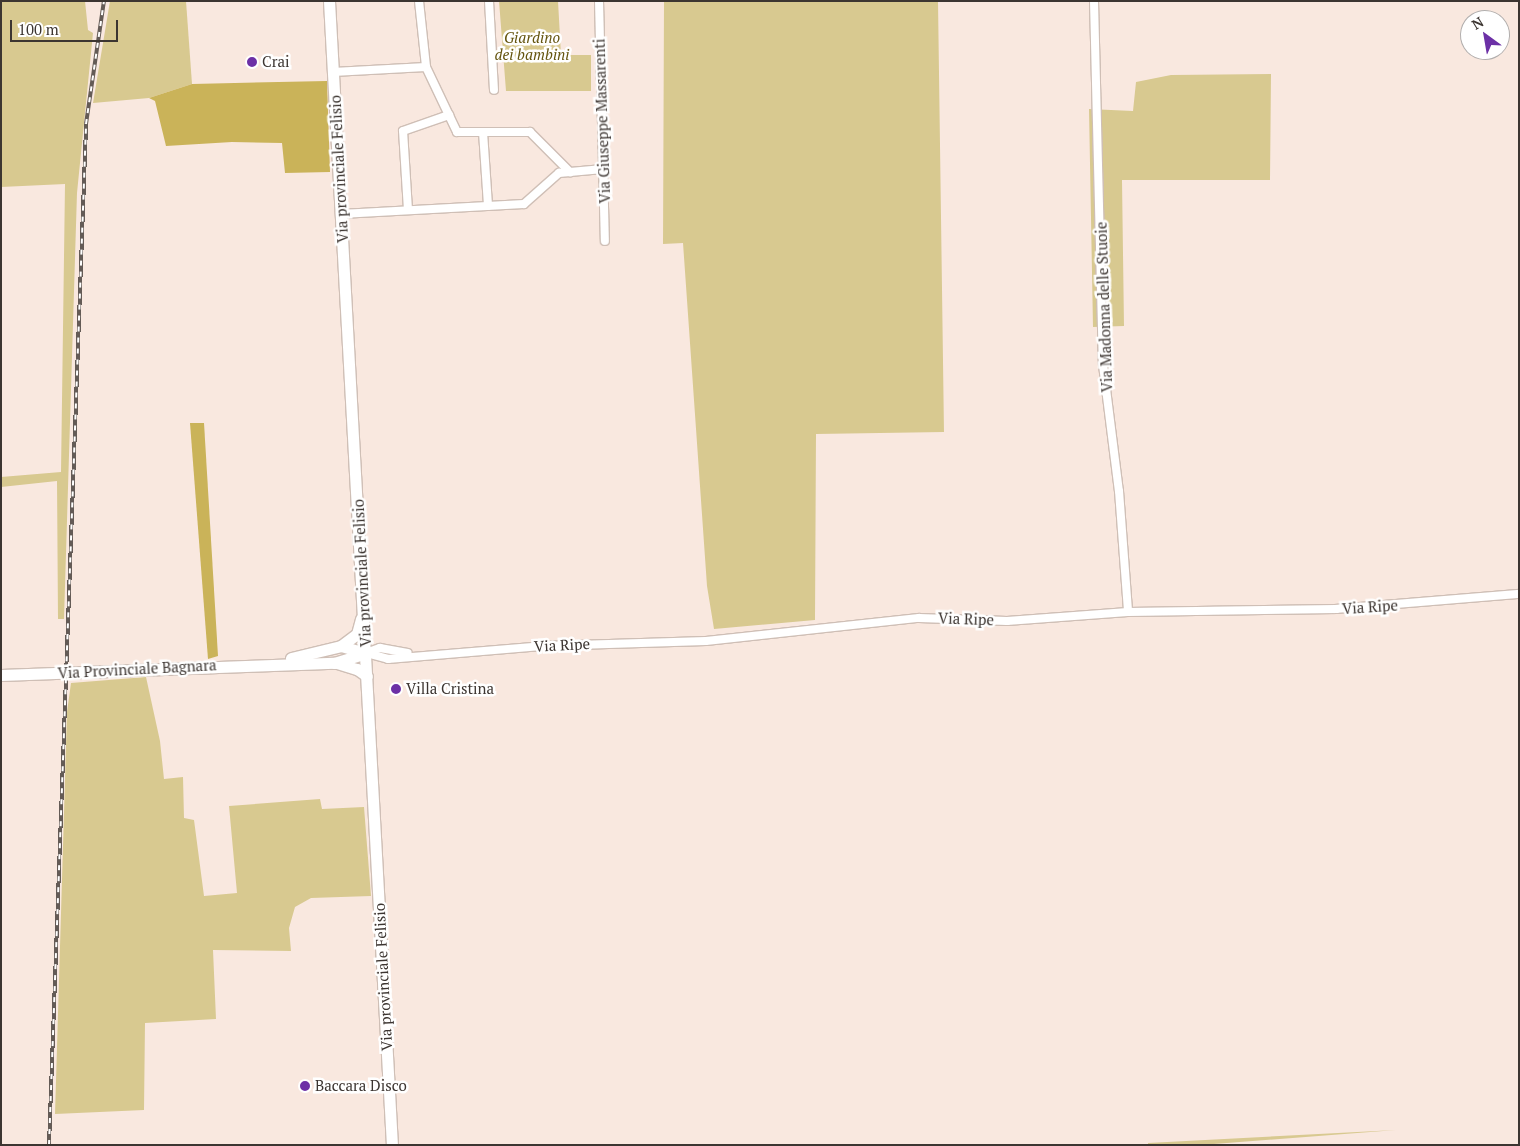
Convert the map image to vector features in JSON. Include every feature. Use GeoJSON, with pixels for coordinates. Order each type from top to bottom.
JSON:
{"type":"FeatureCollection","features":[{"type":"Feature","properties":{"kind":"main road","name":"Via provinciale Felisio"},"geometry":{"type":"LineString","coordinates":[[329,1],[392,1145]]}},
{"type":"Feature","properties":{"kind":"main road"},"geometry":{"type":"LineString","coordinates":[[341,646],[356,635],[360,625],[363,595]]}},
{"type":"Feature","properties":{"kind":"main road","name":"Via Provinciale Bagnara"},"geometry":{"type":"LineString","coordinates":[[273,662],[341,646],[366,653]]}},
{"type":"Feature","properties":{"kind":"main road","name":"Via Provinciale Bagnara"},"geometry":{"type":"LineString","coordinates":[[334,663],[366,653]]}},
{"type":"Feature","properties":{"kind":"main road","name":"Via Provinciale Bagnara"},"geometry":{"type":"LineString","coordinates":[[1,675],[273,662],[334,663],[357,669],[367,676]]}},
{"type":"Feature","properties":{"kind":"street"},"geometry":{"type":"LineString","coordinates":[[419,1],[426,67],[457,132],[530,132],[570,172]]}},
{"type":"Feature","properties":{"kind":"street"},"geometry":{"type":"LineString","coordinates":[[489,1],[494,90]]}},
{"type":"Feature","properties":{"kind":"street","name":"Via Giuseppe Massarenti"},"geometry":{"type":"LineString","coordinates":[[599,1],[605,241]]}},
{"type":"Feature","properties":{"kind":"street","name":"Via Madonna delle Stuoie"},"geometry":{"type":"LineString","coordinates":[[1094,1],[1103,365],[1119,491],[1128,612]]}},
{"type":"Feature","properties":{"kind":"street"},"geometry":{"type":"LineString","coordinates":[[334,72],[426,67]]}},
{"type":"Feature","properties":{"kind":"street"},"geometry":{"type":"LineString","coordinates":[[408,210],[403,131],[449,115]]}},
{"type":"Feature","properties":{"kind":"street"},"geometry":{"type":"LineString","coordinates":[[483,132],[488,206]]}},
{"type":"Feature","properties":{"kind":"street"},"geometry":{"type":"LineString","coordinates":[[341,214],[524,204],[558,173],[603,169]]}},
{"type":"Feature","properties":{"kind":"street","name":"Via Ripe"},"geometry":{"type":"LineString","coordinates":[[366,653],[388,659],[413,655],[625,642],[706,641],[919,618],[1007,621],[1128,612],[1336,609],[1519,594]]}},
{"type":"Feature","properties":{"kind":"green space"},"geometry":{"type":"Polygon","coordinates":[[[1,1],[85,1],[88,30],[93,33],[77,193],[64,619],[58,619],[57,481],[1,487],[1,477],[61,472],[65,184],[1,187],[1,1]]]}},
{"type":"Feature","properties":{"kind":"green space"},"geometry":{"type":"Polygon","coordinates":[[[110,1],[186,1],[192,84],[149,98],[93,103],[110,1]]]}},
{"type":"Feature","properties":{"kind":"green space","name":"Giardino dei bambini"},"geometry":{"type":"Polygon","coordinates":[[[499,1],[558,1],[561,55],[591,55],[591,91],[506,91],[499,1]]]}},
{"type":"Feature","properties":{"kind":"green space"},"geometry":{"type":"Polygon","coordinates":[[[664,1],[938,1],[944,432],[816,434],[815,620],[714,629],[707,586],[683,243],[663,244],[664,1]]]}},
{"type":"Feature","properties":{"kind":"green space"},"geometry":{"type":"Polygon","coordinates":[[[1271,74],[1270,180],[1122,180],[1124,326],[1093,327],[1089,109],[1133,111],[1136,82],[1171,75],[1271,74]]]}},
{"type":"Feature","properties":{"kind":"green space"},"geometry":{"type":"Polygon","coordinates":[[[146,677],[160,741],[164,779],[183,777],[184,818],[194,820],[204,896],[237,893],[229,806],[320,799],[322,809],[364,807],[371,896],[311,898],[295,907],[289,928],[291,951],[213,950],[216,1019],[145,1023],[144,1110],[55,1114],[67,712],[71,683],[146,677]]]}},
{"type":"Feature","properties":{"kind":"green space"},"geometry":{"type":"Polygon","coordinates":[[[1396,1130],[1201,1145],[1148,1145],[1148,1143],[1396,1130]]]}},
{"type":"Feature","properties":{"kind":"shaded area"},"geometry":{"type":"Polygon","coordinates":[[[327,81],[330,172],[285,173],[282,143],[232,142],[166,146],[155,101],[149,98],[192,84],[327,81]]]}},
{"type":"Feature","properties":{"kind":"shaded area"},"geometry":{"type":"Polygon","coordinates":[[[190,423],[204,423],[218,656],[208,659],[190,423]]]}},
{"type":"Feature","properties":{"kind":"railway"},"geometry":{"type":"LineString","coordinates":[[49,1145],[86,124],[104,1]]}},
{"type":"Feature","properties":{"kind":"place","name":"Crai"},"geometry":{"type":"Point","coordinates":[252,62]}},
{"type":"Feature","properties":{"kind":"place","name":"Villa Cristina"},"geometry":{"type":"Point","coordinates":[396,689]}},
{"type":"Feature","properties":{"kind":"place","name":"Baccara Disco"},"geometry":{"type":"Point","coordinates":[305,1086]}}]}
